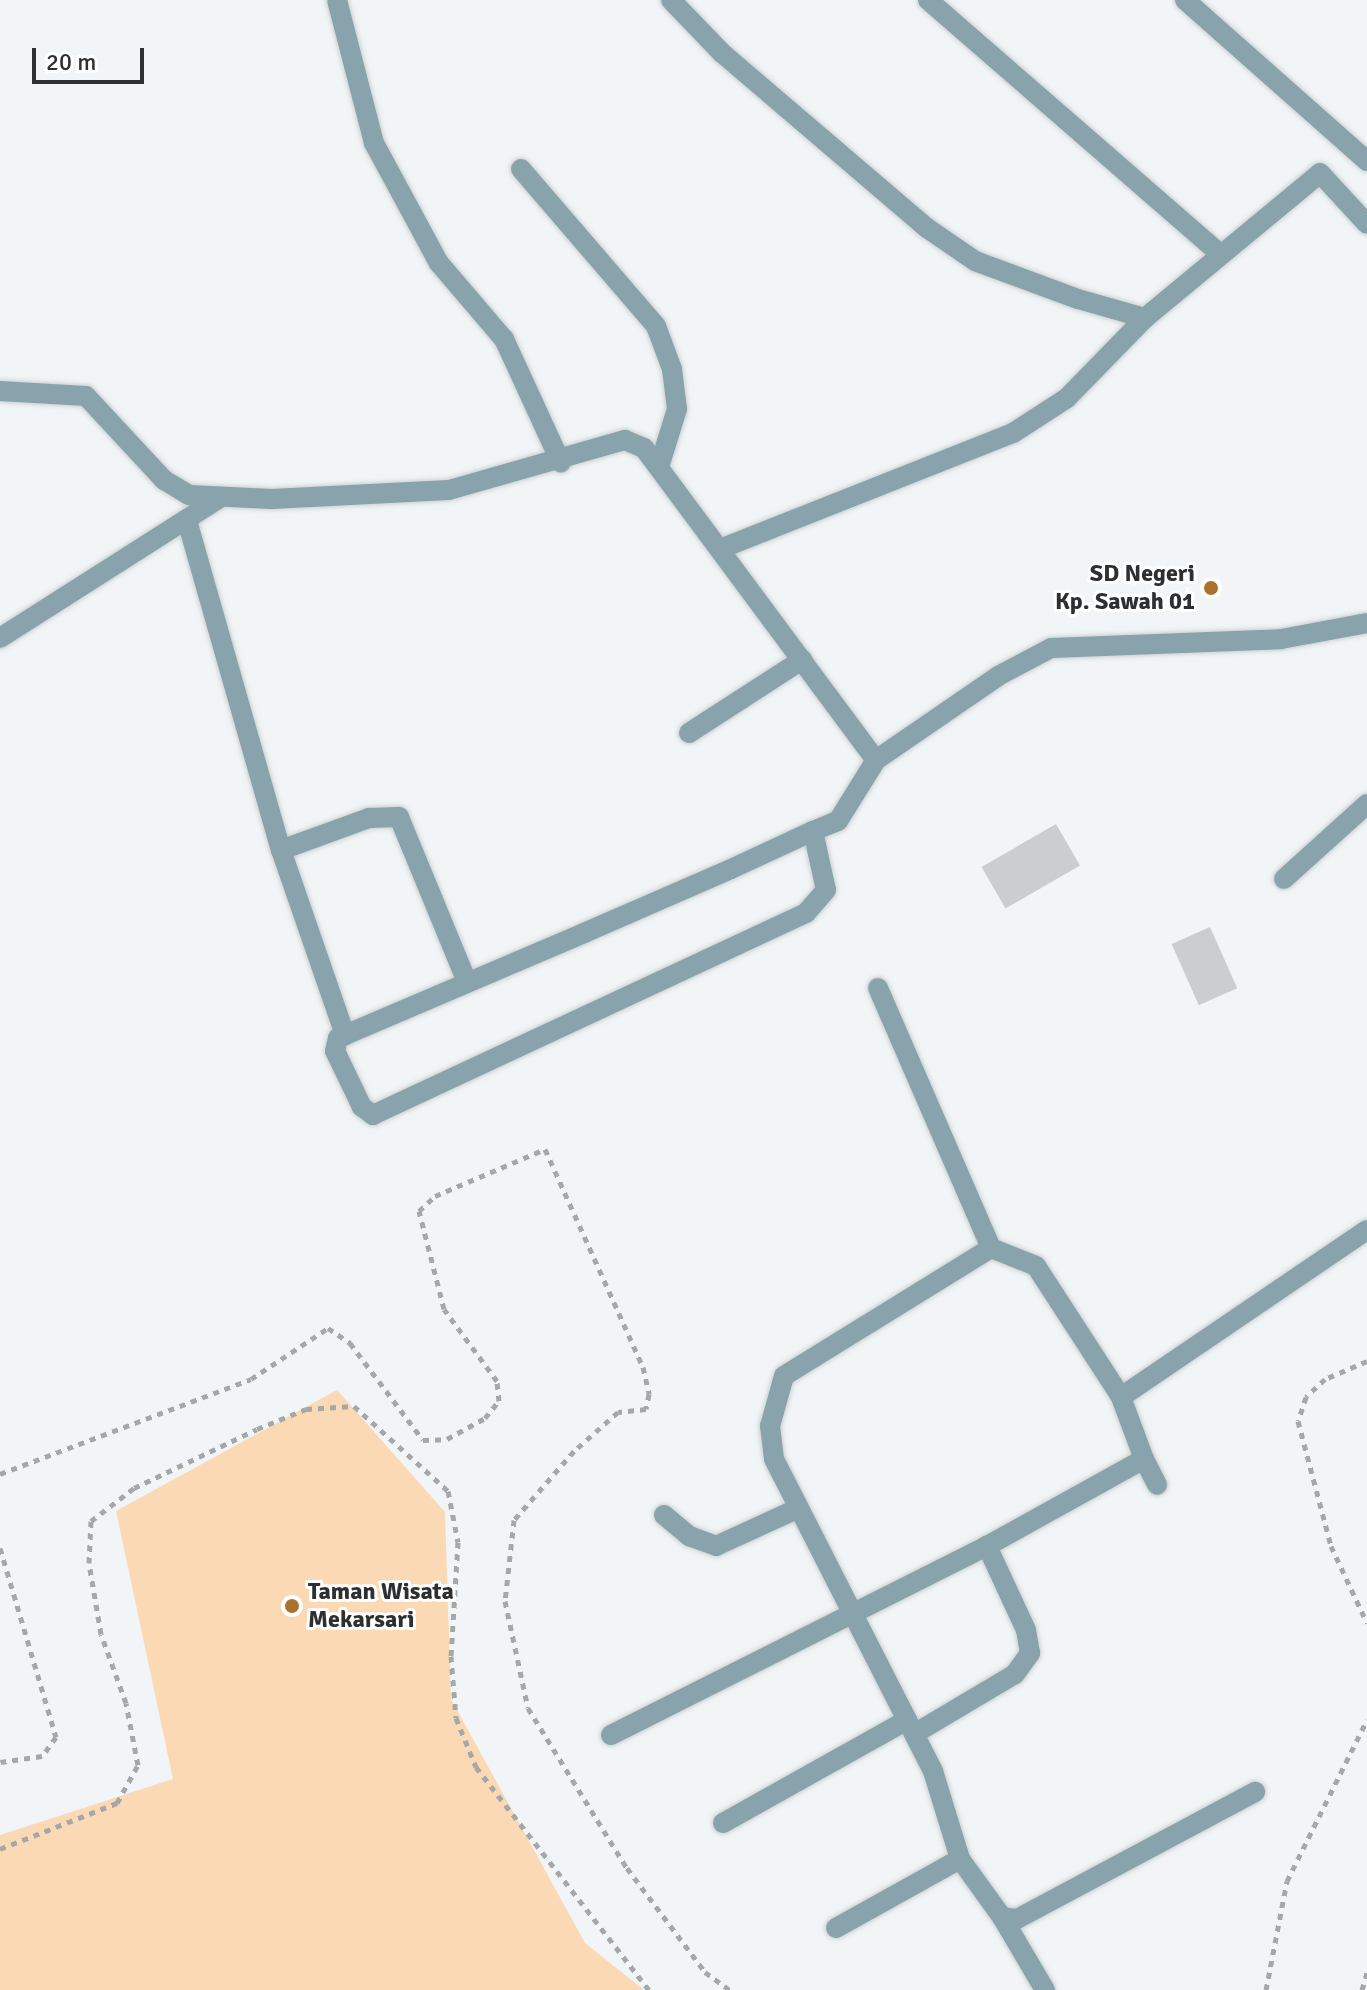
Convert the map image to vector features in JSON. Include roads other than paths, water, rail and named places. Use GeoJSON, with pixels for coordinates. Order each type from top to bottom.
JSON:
{"type":"FeatureCollection","features":[{"type":"Feature","properties":{"kind":"street"},"geometry":{"type":"LineString","coordinates":[[337,0],[374,143],[439,263],[504,339],[561,463]]}},
{"type":"Feature","properties":{"kind":"street"},"geometry":{"type":"LineString","coordinates":[[671,0],[722,53],[927,228],[975,261],[1145,318]]}},
{"type":"Feature","properties":{"kind":"street"},"geometry":{"type":"LineString","coordinates":[[928,0],[1219,253]]}},
{"type":"Feature","properties":{"kind":"street"},"geometry":{"type":"LineString","coordinates":[[1185,0],[1367,161]]}},
{"type":"Feature","properties":{"kind":"street"},"geometry":{"type":"LineString","coordinates":[[521,169],[656,326],[672,369],[677,409],[660,464]]}},
{"type":"Feature","properties":{"kind":"street"},"geometry":{"type":"LineString","coordinates":[[720,549],[1013,433],[1067,398],[1145,318],[1219,253],[1320,173],[1367,224]]}},
{"type":"Feature","properties":{"kind":"street"},"geometry":{"type":"LineString","coordinates":[[0,391],[86,396],[164,480],[189,495],[220,498],[449,490],[561,463],[625,440],[660,464],[876,760]]}},
{"type":"Feature","properties":{"kind":"street"},"geometry":{"type":"LineString","coordinates":[[0,638],[188,524],[220,498]]}},
{"type":"Feature","properties":{"kind":"street"},"geometry":{"type":"LineString","coordinates":[[188,524],[281,850],[345,1035]]}},
{"type":"Feature","properties":{"kind":"street"},"geometry":{"type":"LineString","coordinates":[[813,831],[826,890],[806,913],[373,1115],[362,1107],[335,1051],[335,1040],[813,831],[845,814],[876,760],[988,682],[1051,648],[1281,639],[1367,623]]}},
{"type":"Feature","properties":{"kind":"street"},"geometry":{"type":"LineString","coordinates":[[689,733],[802,660]]}},
{"type":"Feature","properties":{"kind":"street"},"geometry":{"type":"LineString","coordinates":[[1284,879],[1367,804]]}},
{"type":"Feature","properties":{"kind":"street"},"geometry":{"type":"LineString","coordinates":[[281,850],[369,818],[389,814],[406,822],[467,982]]}},
{"type":"Feature","properties":{"kind":"street"},"geometry":{"type":"LineString","coordinates":[[878,988],[991,1248],[1036,1266],[1121,1397],[1157,1485]]}},
{"type":"Feature","properties":{"kind":"street"},"geometry":{"type":"LineString","coordinates":[[1121,1397],[1367,1230]]}},
{"type":"Feature","properties":{"kind":"street"},"geometry":{"type":"LineString","coordinates":[[991,1248],[882,1310],[784,1376],[772,1406],[774,1459],[911,1727],[960,1859],[1002,1917],[1045,1990]]}},
{"type":"Feature","properties":{"kind":"street"},"geometry":{"type":"LineString","coordinates":[[611,1735],[852,1616],[1144,1459]]}},
{"type":"Feature","properties":{"kind":"street"},"geometry":{"type":"LineString","coordinates":[[664,1515],[689,1536],[716,1546],[799,1508]]}},
{"type":"Feature","properties":{"kind":"street"},"geometry":{"type":"LineString","coordinates":[[723,1823],[1015,1674],[1030,1653],[1026,1630],[987,1546]]}},
{"type":"Feature","properties":{"kind":"street"},"geometry":{"type":"LineString","coordinates":[[1002,1917],[1017,1919],[1255,1792]]}},
{"type":"Feature","properties":{"kind":"street"},"geometry":{"type":"LineString","coordinates":[[836,1928],[960,1859]]}},
{"type":"Feature","properties":{"kind":"place","name":"SD Negeri Kp. Sawah 01"},"geometry":{"type":"Point","coordinates":[1211,588]}},
{"type":"Feature","properties":{"kind":"place","name":"Taman Wisata Mekarsari"},"geometry":{"type":"Point","coordinates":[292,1606]}}]}
